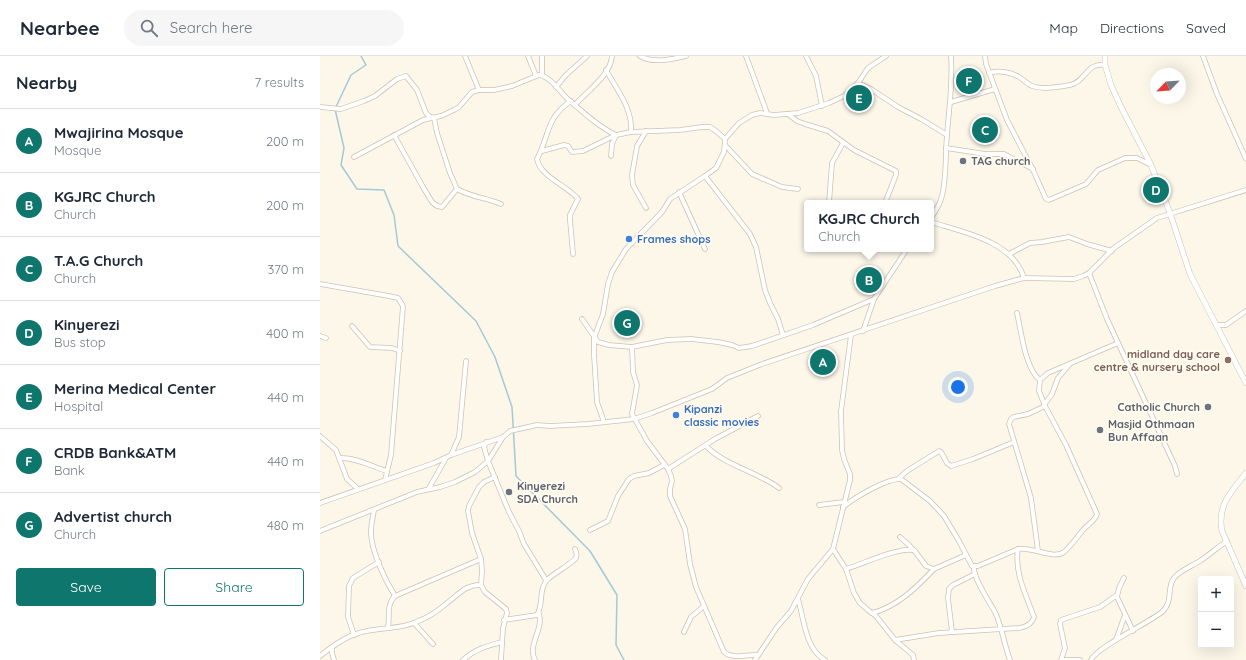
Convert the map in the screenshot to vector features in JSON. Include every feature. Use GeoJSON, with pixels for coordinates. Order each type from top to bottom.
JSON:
{"type":"FeatureCollection","features":[{"type":"Feature","properties":{"kind":"street"},"geometry":{"type":"LineString","coordinates":[[466,56],[479,90]]}},
{"type":"Feature","properties":{"kind":"street"},"geometry":{"type":"LineString","coordinates":[[528,56],[536,76]]}},
{"type":"Feature","properties":{"kind":"street"},"geometry":{"type":"LineString","coordinates":[[542,56],[542,75],[575,105],[601,126],[616,135]]}},
{"type":"Feature","properties":{"kind":"street"},"geometry":{"type":"LineString","coordinates":[[556,87],[566,75],[587,56]]}},
{"type":"Feature","properties":{"kind":"street"},"geometry":{"type":"LineString","coordinates":[[575,105],[600,80],[611,63],[612,56]]}},
{"type":"Feature","properties":{"kind":"street"},"geometry":{"type":"LineString","coordinates":[[640,56],[645,59],[663,60],[686,56]]}},
{"type":"Feature","properties":{"kind":"street"},"geometry":{"type":"LineString","coordinates":[[746,56],[767,113]]}},
{"type":"Feature","properties":{"kind":"street"},"geometry":{"type":"LineString","coordinates":[[806,56],[816,76],[822,106]]}},
{"type":"Feature","properties":{"kind":"street"},"geometry":{"type":"LineString","coordinates":[[604,422],[597,402],[594,338],[603,314],[608,284],[618,260],[635,239],[662,212],[670,199],[716,168],[724,152],[725,139],[739,123],[760,113],[774,115],[807,111],[844,96],[858,83],[868,68],[886,56]]}},
{"type":"Feature","properties":{"kind":"street"},"geometry":{"type":"LineString","coordinates":[[934,214],[942,198],[951,102],[951,56]]}},
{"type":"Feature","properties":{"kind":"street"},"geometry":{"type":"LineString","coordinates":[[985,56],[989,73],[1007,120],[1046,199],[1049,200],[1086,184],[1098,170],[1125,158],[1137,158],[1151,165]]}},
{"type":"Feature","properties":{"kind":"street"},"geometry":{"type":"LineString","coordinates":[[1105,56],[1105,65],[1111,85],[1151,165],[1170,213],[1190,274],[1246,383]]}},
{"type":"Feature","properties":{"kind":"street"},"geometry":{"type":"LineString","coordinates":[[1203,56],[1217,94],[1246,160]]}},
{"type":"Feature","properties":{"kind":"street"},"geometry":{"type":"LineString","coordinates":[[989,73],[993,71],[1005,72],[1019,77],[1028,84],[1047,88],[1076,83],[1082,79],[1090,68],[1100,64],[1105,65]]}},
{"type":"Feature","properties":{"kind":"street"},"geometry":{"type":"LineString","coordinates":[[606,70],[625,103],[630,116],[631,132]]}},
{"type":"Feature","properties":{"kind":"street"},"geometry":{"type":"LineString","coordinates":[[354,157],[423,120],[441,116],[454,110],[472,92],[479,90],[494,90],[512,86],[542,75]]}},
{"type":"Feature","properties":{"kind":"street"},"geometry":{"type":"LineString","coordinates":[[320,107],[341,109],[364,101],[376,96],[397,78],[406,76],[416,90],[426,113],[434,118]]}},
{"type":"Feature","properties":{"kind":"street"},"geometry":{"type":"LineString","coordinates":[[858,83],[872,89],[898,107],[947,136]]}},
{"type":"Feature","properties":{"kind":"street"},"geometry":{"type":"LineString","coordinates":[[951,102],[995,89]]}},
{"type":"Feature","properties":{"kind":"street"},"geometry":{"type":"LineString","coordinates":[[571,101],[562,108],[550,122],[538,160],[540,167],[578,199],[570,215],[573,254]]}},
{"type":"Feature","properties":{"kind":"street"},"geometry":{"type":"LineString","coordinates":[[788,114],[797,121],[828,131],[843,143],[868,158],[896,171],[896,175],[886,200]]}},
{"type":"Feature","properties":{"kind":"street"},"geometry":{"type":"LineString","coordinates":[[434,118],[437,133],[450,173],[457,189],[475,197],[502,204]]}},
{"type":"Feature","properties":{"kind":"street"},"geometry":{"type":"LineString","coordinates":[[542,151],[564,144],[568,146],[572,152],[583,151],[616,135],[646,131],[710,128],[716,130],[725,139]]}},
{"type":"Feature","properties":{"kind":"street"},"geometry":{"type":"LineString","coordinates":[[646,131],[637,146],[632,175],[633,185],[646,208]]}},
{"type":"Feature","properties":{"kind":"street"},"geometry":{"type":"LineString","coordinates":[[394,135],[423,187],[435,205],[442,207],[457,189]]}},
{"type":"Feature","properties":{"kind":"street"},"geometry":{"type":"LineString","coordinates":[[612,156],[612,144],[616,135]]}},
{"type":"Feature","properties":{"kind":"street"},"geometry":{"type":"LineString","coordinates":[[829,200],[832,163],[843,143]]}},
{"type":"Feature","properties":{"kind":"street"},"geometry":{"type":"LineString","coordinates":[[724,145],[752,174],[782,187],[798,189]]}},
{"type":"Feature","properties":{"kind":"street"},"geometry":{"type":"LineString","coordinates":[[946,148],[985,154],[1004,154],[1033,170]]}},
{"type":"Feature","properties":{"kind":"street"},"geometry":{"type":"LineString","coordinates":[[705,176],[747,228],[756,247],[765,290],[778,319],[783,335]]}},
{"type":"Feature","properties":{"kind":"street"},"geometry":{"type":"LineString","coordinates":[[320,531],[417,492],[455,482],[475,472],[488,461],[503,437],[510,431],[532,426],[588,424],[634,419],[712,389],[727,378],[736,374],[995,286],[1024,278],[1074,279],[1089,273],[1112,251],[1157,218],[1246,190]]}},
{"type":"Feature","properties":{"kind":"street"},"geometry":{"type":"LineString","coordinates":[[679,192],[705,249]]}},
{"type":"Feature","properties":{"kind":"street"},"geometry":{"type":"LineString","coordinates":[[934,223],[973,235],[995,245],[1009,254],[1018,264],[1024,278]]}},
{"type":"Feature","properties":{"kind":"street"},"geometry":{"type":"LineString","coordinates":[[1009,254],[1030,243],[1069,237],[1112,251]]}},
{"type":"Feature","properties":{"kind":"street"},"geometry":{"type":"LineString","coordinates":[[863,331],[874,299],[905,252]]}},
{"type":"Feature","properties":{"kind":"street"},"geometry":{"type":"LineString","coordinates":[[1089,273],[1107,319],[1175,466],[1177,474]]}},
{"type":"Feature","properties":{"kind":"street"},"geometry":{"type":"LineString","coordinates":[[320,284],[398,298],[403,306],[391,455],[385,480]]}},
{"type":"Feature","properties":{"kind":"street"},"geometry":{"type":"LineString","coordinates":[[582,319],[598,342],[609,345],[632,347],[666,340],[691,339],[718,342],[739,348],[813,325],[874,299]]}},
{"type":"Feature","properties":{"kind":"street"},"geometry":{"type":"LineString","coordinates":[[1215,325],[1226,325],[1246,311]]}},
{"type":"Feature","properties":{"kind":"street"},"geometry":{"type":"LineString","coordinates":[[1017,312],[1025,349],[1033,372],[1040,380]]}},
{"type":"Feature","properties":{"kind":"street"},"geometry":{"type":"LineString","coordinates":[[352,326],[370,347],[392,348],[400,351]]}},
{"type":"Feature","properties":{"kind":"street"},"geometry":{"type":"LineString","coordinates":[[755,660],[777,627],[791,611],[808,579],[833,549],[842,507],[850,486],[850,474],[842,450],[841,411],[851,335]]}},
{"type":"Feature","properties":{"kind":"street"},"geometry":{"type":"LineString","coordinates":[[320,336],[326,338]]}},
{"type":"Feature","properties":{"kind":"street"},"geometry":{"type":"LineString","coordinates":[[974,567],[1023,548],[1053,555],[1061,554],[1069,548],[1086,526],[1096,517],[1097,514],[1066,445],[1044,406],[1039,391],[1040,380],[1048,373],[1118,343]]}},
{"type":"Feature","properties":{"kind":"street"},"geometry":{"type":"LineString","coordinates":[[632,347],[634,372],[637,385],[632,414],[668,469],[672,479],[670,496],[685,529],[690,564],[696,586],[704,606],[724,652],[733,656],[758,655]]}},
{"type":"Feature","properties":{"kind":"street"},"geometry":{"type":"LineString","coordinates":[[450,455],[459,437],[466,361]]}},
{"type":"Feature","properties":{"kind":"street"},"geometry":{"type":"LineString","coordinates":[[1038,551],[1031,498],[1009,424],[1011,419],[1014,417],[1028,414],[1044,406],[1052,394],[1058,378],[1070,364]]}},
{"type":"Feature","properties":{"kind":"street"},"geometry":{"type":"LineString","coordinates":[[668,469],[715,439],[758,416]]}},
{"type":"Feature","properties":{"kind":"street"},"geometry":{"type":"LineString","coordinates":[[320,436],[336,450],[347,479],[358,489]]}},
{"type":"Feature","properties":{"kind":"street"},"geometry":{"type":"LineString","coordinates":[[320,502],[434,463],[450,455],[503,437]]}},
{"type":"Feature","properties":{"kind":"street"},"geometry":{"type":"LineString","coordinates":[[486,442],[484,447],[488,461],[509,512],[524,544],[546,580]]}},
{"type":"Feature","properties":{"kind":"street"},"geometry":{"type":"LineString","coordinates":[[842,507],[862,494],[898,479],[907,471],[939,451],[942,452],[947,463],[951,466],[973,459],[1014,442]]}},
{"type":"Feature","properties":{"kind":"street"},"geometry":{"type":"LineString","coordinates":[[706,446],[717,455],[761,477],[779,488]]}},
{"type":"Feature","properties":{"kind":"street"},"geometry":{"type":"LineString","coordinates":[[340,458],[359,461],[387,471]]}},
{"type":"Feature","properties":{"kind":"street"},"geometry":{"type":"LineString","coordinates":[[429,488],[446,458]]}},
{"type":"Feature","properties":{"kind":"street"},"geometry":{"type":"LineString","coordinates":[[590,530],[608,521],[618,496],[629,479],[634,476],[649,473],[664,465]]}},
{"type":"Feature","properties":{"kind":"street"},"geometry":{"type":"LineString","coordinates":[[1246,472],[1227,498],[1221,513],[1222,531],[1246,586]]}},
{"type":"Feature","properties":{"kind":"street"},"geometry":{"type":"LineString","coordinates":[[495,477],[484,482],[479,487],[468,506],[471,528],[481,559],[481,585],[486,592],[506,609],[507,613],[504,620],[501,660]]}},
{"type":"Feature","properties":{"kind":"street"},"geometry":{"type":"LineString","coordinates":[[898,479],[904,480],[924,496],[944,516],[970,564],[974,567],[975,574],[1002,629],[1010,660]]}},
{"type":"Feature","properties":{"kind":"street"},"geometry":{"type":"LineString","coordinates":[[819,505],[844,502]]}},
{"type":"Feature","properties":{"kind":"street"},"geometry":{"type":"LineString","coordinates":[[374,510],[372,535],[379,562],[395,596]]}},
{"type":"Feature","properties":{"kind":"street"},"geometry":{"type":"LineString","coordinates":[[900,537],[917,552],[926,566],[934,569]]}},
{"type":"Feature","properties":{"kind":"street"},"geometry":{"type":"LineString","coordinates":[[1091,660],[1098,651],[1133,631],[1165,609],[1170,599],[1172,580],[1176,575],[1201,560],[1227,540]]}},
{"type":"Feature","properties":{"kind":"street"},"geometry":{"type":"LineString","coordinates":[[535,660],[532,651],[539,629],[542,590],[546,580],[555,572],[575,560],[575,549]]}},
{"type":"Feature","properties":{"kind":"street"},"geometry":{"type":"LineString","coordinates":[[833,549],[846,569],[854,593],[860,602],[876,616],[895,640],[913,655],[914,660]]}},
{"type":"Feature","properties":{"kind":"street"},"geometry":{"type":"LineString","coordinates":[[895,640],[917,635],[1024,627],[1033,620],[1034,617],[1017,570],[1016,558],[1018,549]]}},
{"type":"Feature","properties":{"kind":"street"},"geometry":{"type":"LineString","coordinates":[[846,569],[888,555],[913,550]]}},
{"type":"Feature","properties":{"kind":"street"},"geometry":{"type":"LineString","coordinates":[[872,613],[889,607],[899,600],[917,586],[934,569],[966,555]]}},
{"type":"Feature","properties":{"kind":"street"},"geometry":{"type":"LineString","coordinates":[[388,628],[388,608],[391,600],[395,596],[481,559]]}},
{"type":"Feature","properties":{"kind":"street"},"geometry":{"type":"LineString","coordinates":[[354,635],[348,618],[349,586],[353,578],[379,562]]}},
{"type":"Feature","properties":{"kind":"street"},"geometry":{"type":"LineString","coordinates":[[952,632],[948,598],[949,589],[953,585],[975,574]]}},
{"type":"Feature","properties":{"kind":"street"},"geometry":{"type":"LineString","coordinates":[[1124,578],[1118,588],[1117,595],[1133,631]]}},
{"type":"Feature","properties":{"kind":"street"},"geometry":{"type":"LineString","coordinates":[[320,656],[332,647],[358,633],[414,623],[441,608],[471,585],[481,585]]}},
{"type":"Feature","properties":{"kind":"street"},"geometry":{"type":"LineString","coordinates":[[1080,660],[1062,660],[1065,648],[1060,627],[1061,620],[1100,607],[1117,595]]}},
{"type":"Feature","properties":{"kind":"street"},"geometry":{"type":"LineString","coordinates":[[798,599],[810,641],[820,658],[825,660]]}},
{"type":"Feature","properties":{"kind":"street"},"geometry":{"type":"LineString","coordinates":[[684,632],[691,618],[704,606]]}},
{"type":"Feature","properties":{"kind":"street"},"geometry":{"type":"LineString","coordinates":[[504,620],[535,616],[539,614]]}},
{"type":"Feature","properties":{"kind":"street"},"geometry":{"type":"LineString","coordinates":[[1116,641],[1125,615]]}},
{"type":"Feature","properties":{"kind":"street"},"geometry":{"type":"LineString","coordinates":[[414,623],[433,644]]}},
{"type":"Feature","properties":{"kind":"street"},"geometry":{"type":"LineString","coordinates":[[463,660],[473,652],[502,642]]}},
{"type":"Feature","properties":{"kind":"street"},"geometry":{"type":"LineString","coordinates":[[332,647],[334,660]]}},
{"type":"Feature","properties":{"kind":"waterway"},"geometry":{"type":"LineString","coordinates":[[361,56],[366,65],[351,75],[335,109],[344,148],[341,165],[357,189],[384,190],[394,215],[398,246],[476,321],[495,357],[512,407],[516,476],[590,551],[617,595],[616,645],[624,660]]}},
{"type":"Feature","properties":{"kind":"place","name":"CRDB Bank&ATM"},"geometry":{"type":"Point","coordinates":[969,81]}},
{"type":"Feature","properties":{"kind":"place","name":"Merina Medical Center"},"geometry":{"type":"Point","coordinates":[859,98]}},
{"type":"Feature","properties":{"kind":"place","name":"T.A.G Church"},"geometry":{"type":"Point","coordinates":[985,130]}},
{"type":"Feature","properties":{"kind":"place","name":"TAG church"},"geometry":{"type":"Point","coordinates":[963,161]}},
{"type":"Feature","properties":{"kind":"place","name":"Kinyerezi"},"geometry":{"type":"Point","coordinates":[1156,190]}},
{"type":"Feature","properties":{"kind":"place","name":"Frames shops"},"geometry":{"type":"Point","coordinates":[629,239]}},
{"type":"Feature","properties":{"kind":"place","name":"KGJRC Church"},"geometry":{"type":"Point","coordinates":[869,280]}},
{"type":"Feature","properties":{"kind":"place","name":"Advertist church"},"geometry":{"type":"Point","coordinates":[627,323]}},
{"type":"Feature","properties":{"kind":"place","name":"midland day care centre & nursery school"},"geometry":{"type":"Point","coordinates":[1228,360]}},
{"type":"Feature","properties":{"kind":"place","name":"Mwajirina Mosque"},"geometry":{"type":"Point","coordinates":[823,362]}},
{"type":"Feature","properties":{"kind":"place","name":"Catholic Church"},"geometry":{"type":"Point","coordinates":[1208,407]}},
{"type":"Feature","properties":{"kind":"place","name":"Kipanzi classic movies"},"geometry":{"type":"Point","coordinates":[676,415]}},
{"type":"Feature","properties":{"kind":"place","name":"Masjid Othmaan Bun Affaan"},"geometry":{"type":"Point","coordinates":[1100,430]}},
{"type":"Feature","properties":{"kind":"place","name":"Kinyerezi SDA Church"},"geometry":{"type":"Point","coordinates":[509,492]}}]}
